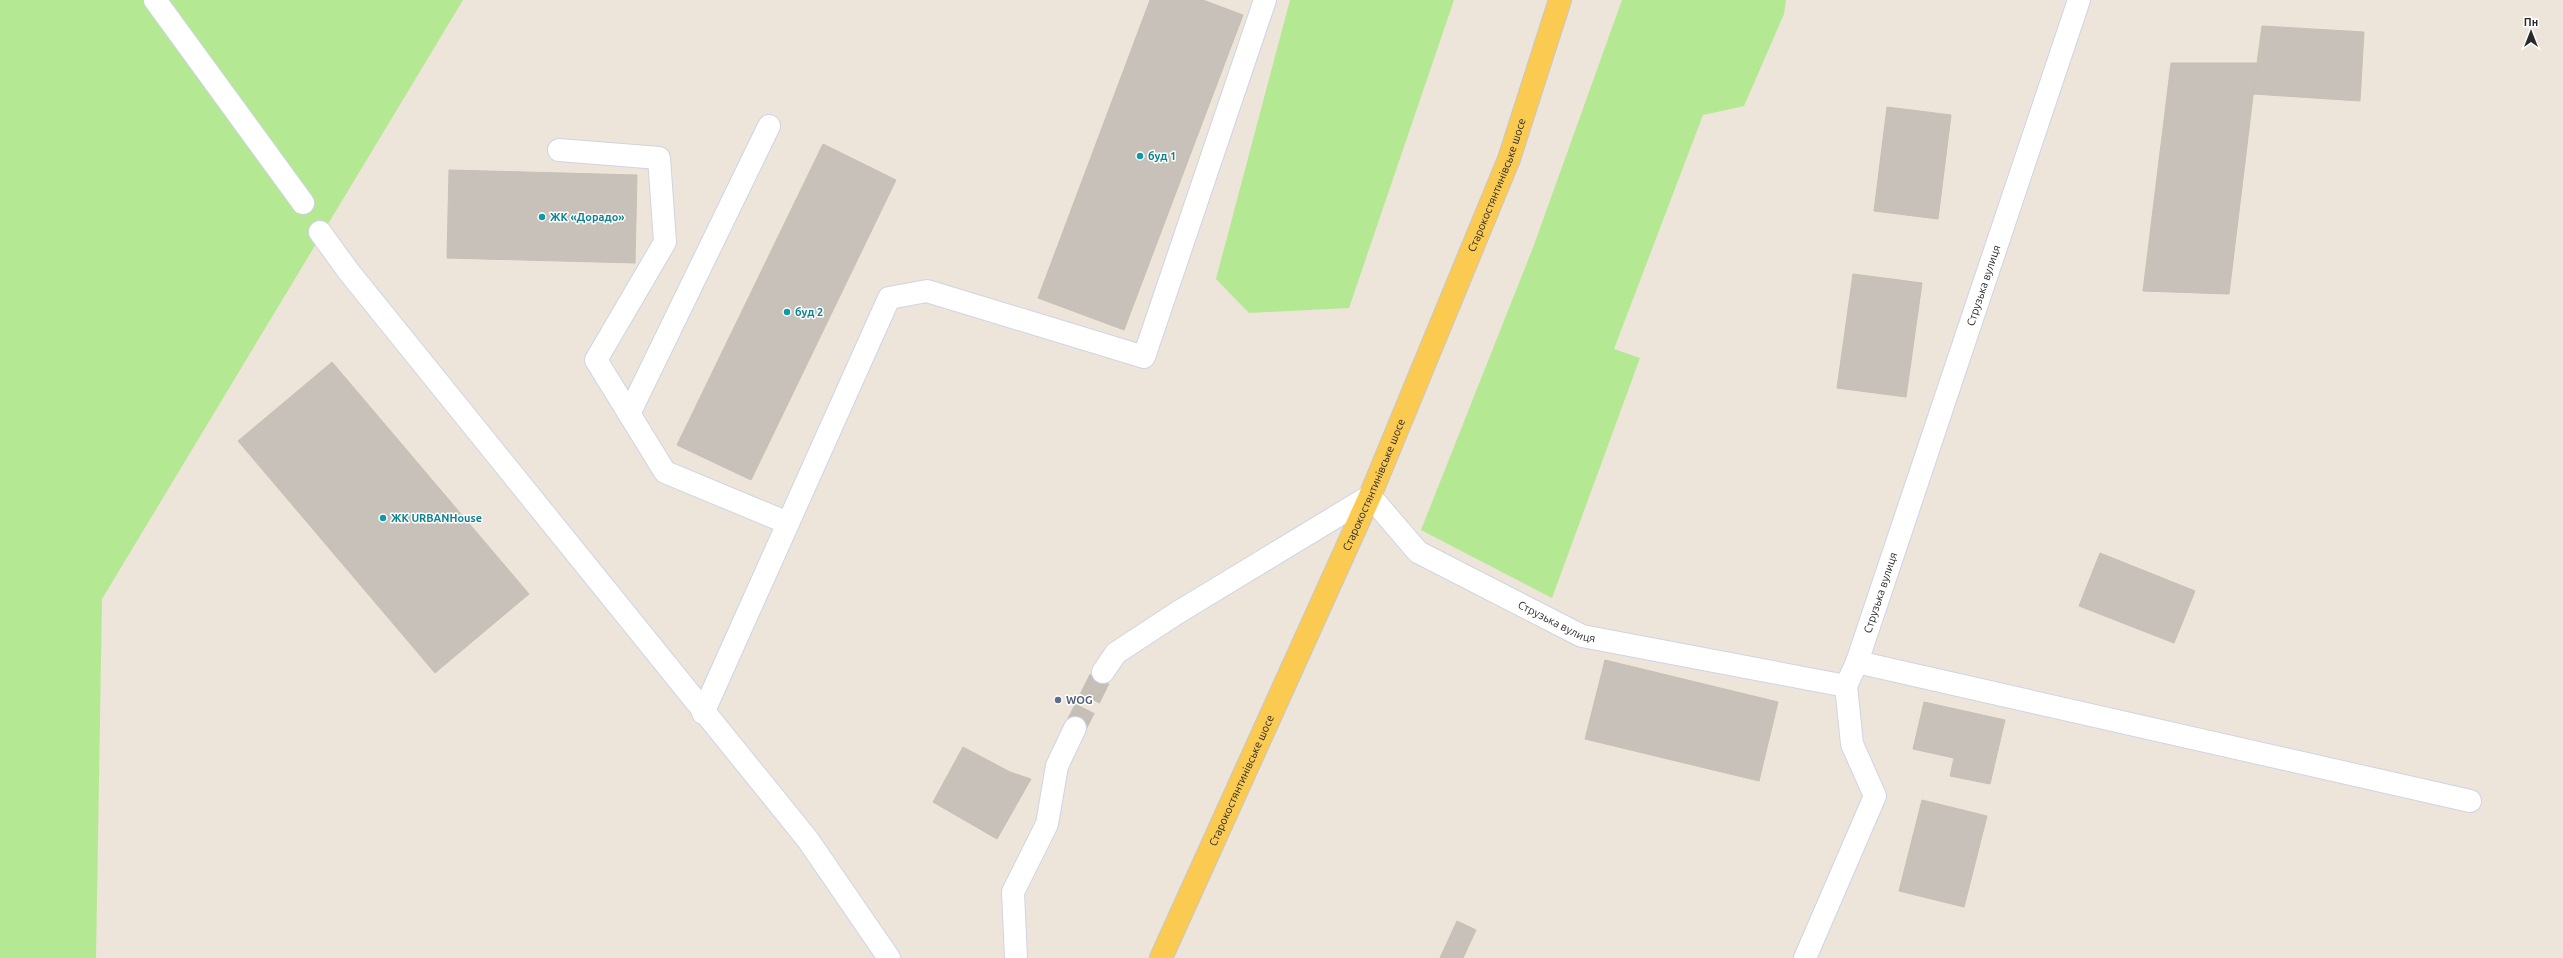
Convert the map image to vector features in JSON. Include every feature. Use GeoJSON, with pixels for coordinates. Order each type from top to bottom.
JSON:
{"type":"FeatureCollection","features":[{"type":"Feature","properties":{"kind":"main road","name":"Старокостянтинівське шосе"},"geometry":{"type":"LineString","coordinates":[[1161,958],[1370,496],[1509,159],[1560,0]]}},
{"type":"Feature","properties":{"kind":"street"},"geometry":{"type":"LineString","coordinates":[[156,0],[303,203]]}},
{"type":"Feature","properties":{"kind":"street"},"geometry":{"type":"LineString","coordinates":[[703,713],[889,298],[927,291],[1144,357],[1265,0]]}},
{"type":"Feature","properties":{"kind":"street","name":"Струзька вулиця"},"geometry":{"type":"LineString","coordinates":[[1370,496],[1418,552],[1582,636],[1846,686],[1857,662],[2079,0]]}},
{"type":"Feature","properties":{"kind":"street"},"geometry":{"type":"LineString","coordinates":[[629,414],[769,126]]}},
{"type":"Feature","properties":{"kind":"street"},"geometry":{"type":"LineString","coordinates":[[559,150],[659,158],[665,242],[596,360],[665,472],[788,523]]}},
{"type":"Feature","properties":{"kind":"street"},"geometry":{"type":"LineString","coordinates":[[320,232],[348,272],[703,713],[808,840],[889,958]]}},
{"type":"Feature","properties":{"kind":"street"},"geometry":{"type":"LineString","coordinates":[[1103,672],[1116,653],[1128,645],[1370,496]]}},
{"type":"Feature","properties":{"kind":"street"},"geometry":{"type":"LineString","coordinates":[[1857,662],[2470,801]]}},
{"type":"Feature","properties":{"kind":"street"},"geometry":{"type":"LineString","coordinates":[[1805,958],[1875,796],[1852,744],[1846,686]]}},
{"type":"Feature","properties":{"kind":"street"},"geometry":{"type":"LineString","coordinates":[[1016,958],[1013,892],[1048,824],[1057,766],[1075,728]]}},
{"type":"Feature","properties":{"kind":"green space"},"geometry":{"type":"Polygon","coordinates":[[[0,0],[463,0],[102,599],[96,958],[0,958],[0,0]]]}},
{"type":"Feature","properties":{"kind":"green space"},"geometry":{"type":"Polygon","coordinates":[[[1290,0],[1454,0],[1349,308],[1249,313],[1216,279],[1290,0]]]}},
{"type":"Feature","properties":{"kind":"green space"},"geometry":{"type":"Polygon","coordinates":[[[1622,0],[1786,0],[1784,14],[1744,106],[1703,115],[1614,349],[1640,358],[1552,598],[1421,530],[1534,245],[1622,0]]]}},
{"type":"Feature","properties":{"kind":"building","name":"буд 1"},"geometry":{"type":"Polygon","coordinates":[[[1150,0],[1203,0],[1243,15],[1124,330],[1038,298],[1150,0]]]}},
{"type":"Feature","properties":{"kind":"building"},"geometry":{"type":"Polygon","coordinates":[[[2262,26],[2364,32],[2360,101],[2253,94],[2262,26]]]}},
{"type":"Feature","properties":{"kind":"building"},"geometry":{"type":"Polygon","coordinates":[[[2171,63],[2257,63],[2229,294],[2143,291],[2171,63]]]}},
{"type":"Feature","properties":{"kind":"building"},"geometry":{"type":"Polygon","coordinates":[[[1887,107],[1951,115],[1938,219],[1874,211],[1887,107]]]}},
{"type":"Feature","properties":{"kind":"building","name":"буд 2"},"geometry":{"type":"Polygon","coordinates":[[[823,144],[896,180],[751,480],[677,445],[823,144]]]}},
{"type":"Feature","properties":{"kind":"building","name":"ЖК «Дорадо»"},"geometry":{"type":"Polygon","coordinates":[[[449,170],[637,175],[635,263],[447,258],[449,170]]]}},
{"type":"Feature","properties":{"kind":"building"},"geometry":{"type":"Polygon","coordinates":[[[1853,274],[1922,283],[1906,397],[1837,388],[1853,274]]]}},
{"type":"Feature","properties":{"kind":"building","name":"ЖК URBANHouse"},"geometry":{"type":"Polygon","coordinates":[[[332,362],[529,594],[435,673],[238,441],[332,362]]]}},
{"type":"Feature","properties":{"kind":"building"},"geometry":{"type":"Polygon","coordinates":[[[2100,553],[2195,591],[2174,643],[2079,606],[2100,553]]]}},
{"type":"Feature","properties":{"kind":"building"},"geometry":{"type":"Polygon","coordinates":[[[1605,660],[1778,702],[1759,781],[1585,739],[1605,660]]]}},
{"type":"Feature","properties":{"kind":"building"},"geometry":{"type":"Polygon","coordinates":[[[1924,702],[2005,720],[1990,784],[1950,776],[1954,758],[1913,749],[1924,702]]]}},
{"type":"Feature","properties":{"kind":"building"},"geometry":{"type":"Polygon","coordinates":[[[963,747],[1010,772],[1031,779],[997,839],[933,802],[963,747]]]}},
{"type":"Feature","properties":{"kind":"building"},"geometry":{"type":"Polygon","coordinates":[[[1922,800],[1987,816],[1964,907],[1899,891],[1922,800]]]}},
{"type":"Feature","properties":{"kind":"building"},"geometry":{"type":"Polygon","coordinates":[[[1457,921],[1476,930],[1463,958],[1440,958],[1457,921]]]}},
{"type":"Feature","properties":{"kind":"tunnel"},"geometry":{"type":"LineString","coordinates":[[1075,728],[1103,672]]}},
{"type":"Feature","properties":{"kind":"place","name":"буд 1"},"geometry":{"type":"Point","coordinates":[1140,156]}},
{"type":"Feature","properties":{"kind":"place","name":"ЖК «Дорадо»"},"geometry":{"type":"Point","coordinates":[542,217]}},
{"type":"Feature","properties":{"kind":"place","name":"буд 2"},"geometry":{"type":"Point","coordinates":[787,312]}},
{"type":"Feature","properties":{"kind":"place","name":"ЖК URBANHouse"},"geometry":{"type":"Point","coordinates":[383,518]}},
{"type":"Feature","properties":{"kind":"place","name":"WOG"},"geometry":{"type":"Point","coordinates":[1058,700]}}]}
